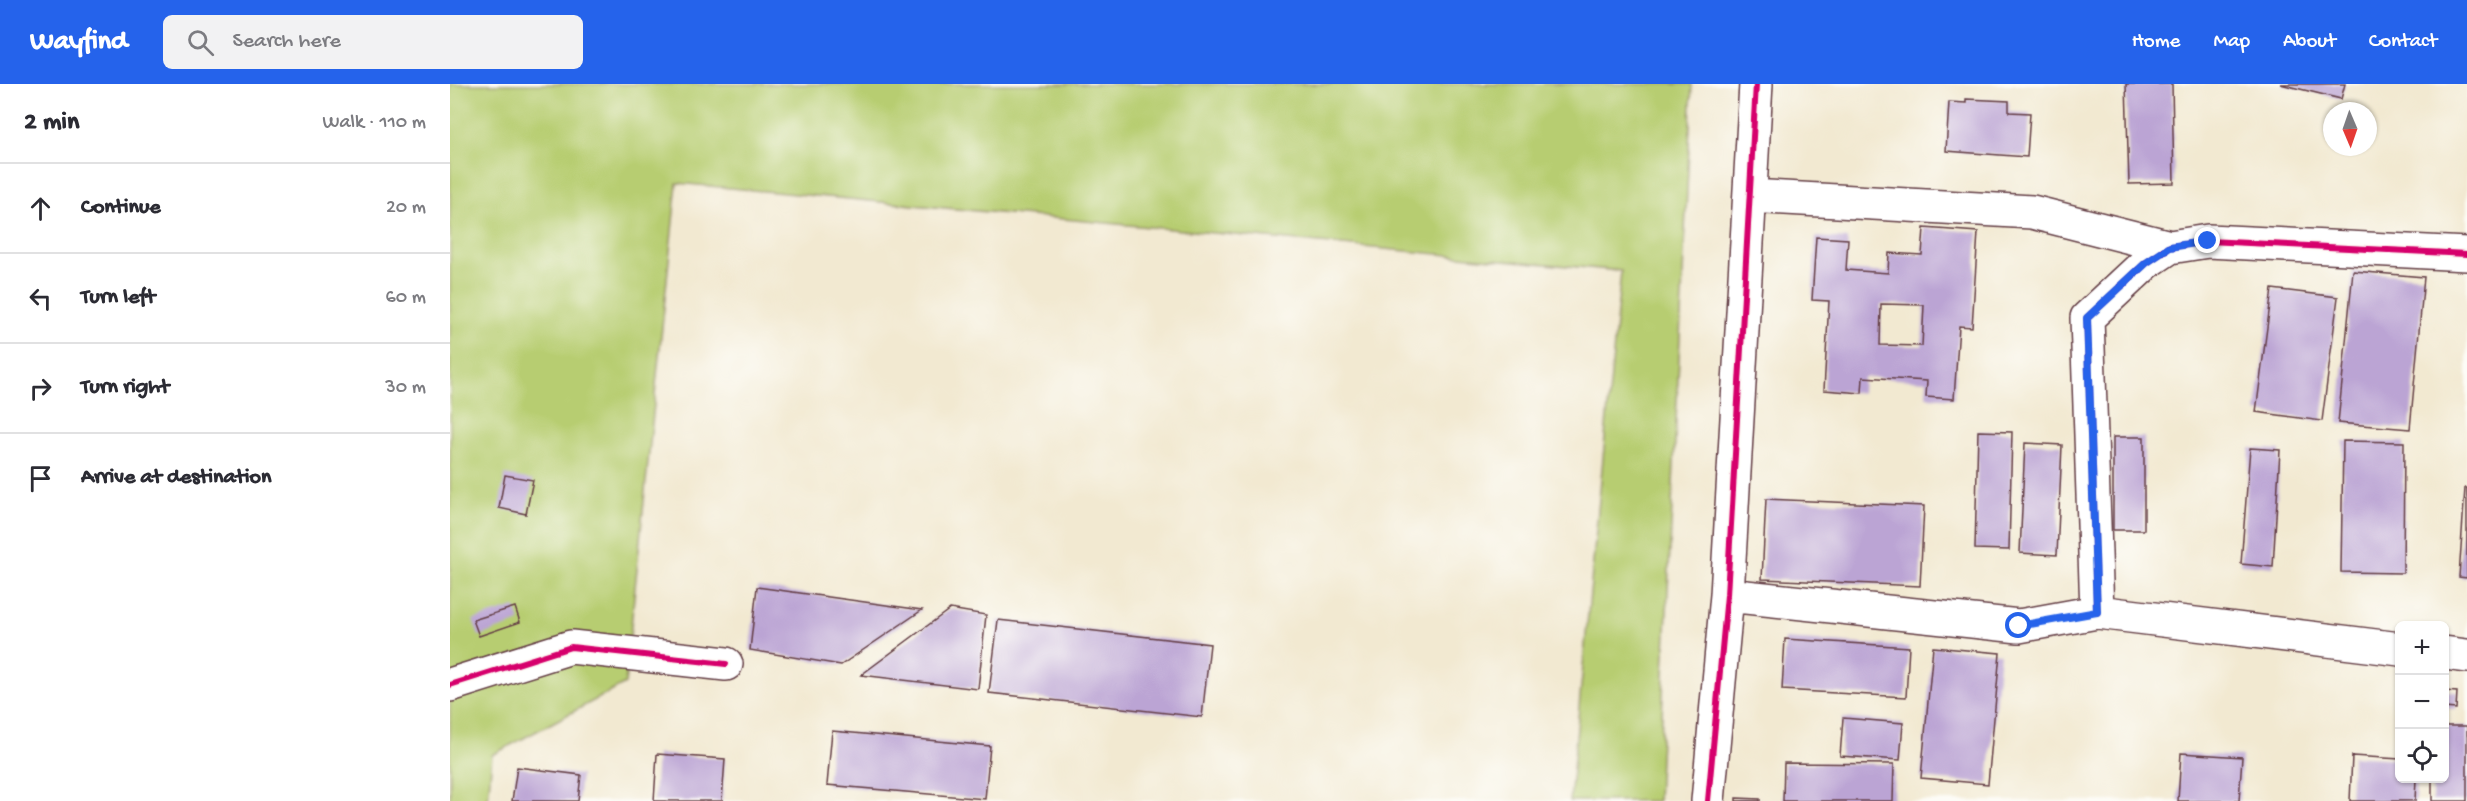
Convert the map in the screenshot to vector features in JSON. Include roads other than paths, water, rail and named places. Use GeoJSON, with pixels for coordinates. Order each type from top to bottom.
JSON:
{"type":"FeatureCollection","features":[{"type":"Feature","properties":{"kind":"street"},"geometry":{"type":"LineString","coordinates":[[1708,801],[1727,595],[1756,84]]}},
{"type":"Feature","properties":{"kind":"street"},"geometry":{"type":"LineString","coordinates":[[1750,196],[2032,212],[2170,247],[2208,241],[2467,254]]}},
{"type":"Feature","properties":{"kind":"street"},"geometry":{"type":"LineString","coordinates":[[2097,612],[2087,318],[2146,263],[2170,247]]}},
{"type":"Feature","properties":{"kind":"street"},"geometry":{"type":"LineString","coordinates":[[1727,595],[2019,626],[2097,612],[2395,648]]}},
{"type":"Feature","properties":{"kind":"street"},"geometry":{"type":"LineString","coordinates":[[450,685],[571,647],[726,664]]}},
{"type":"Feature","properties":{"kind":"street"},"geometry":{"type":"LineString","coordinates":[[2449,654],[2467,656]]}}]}
